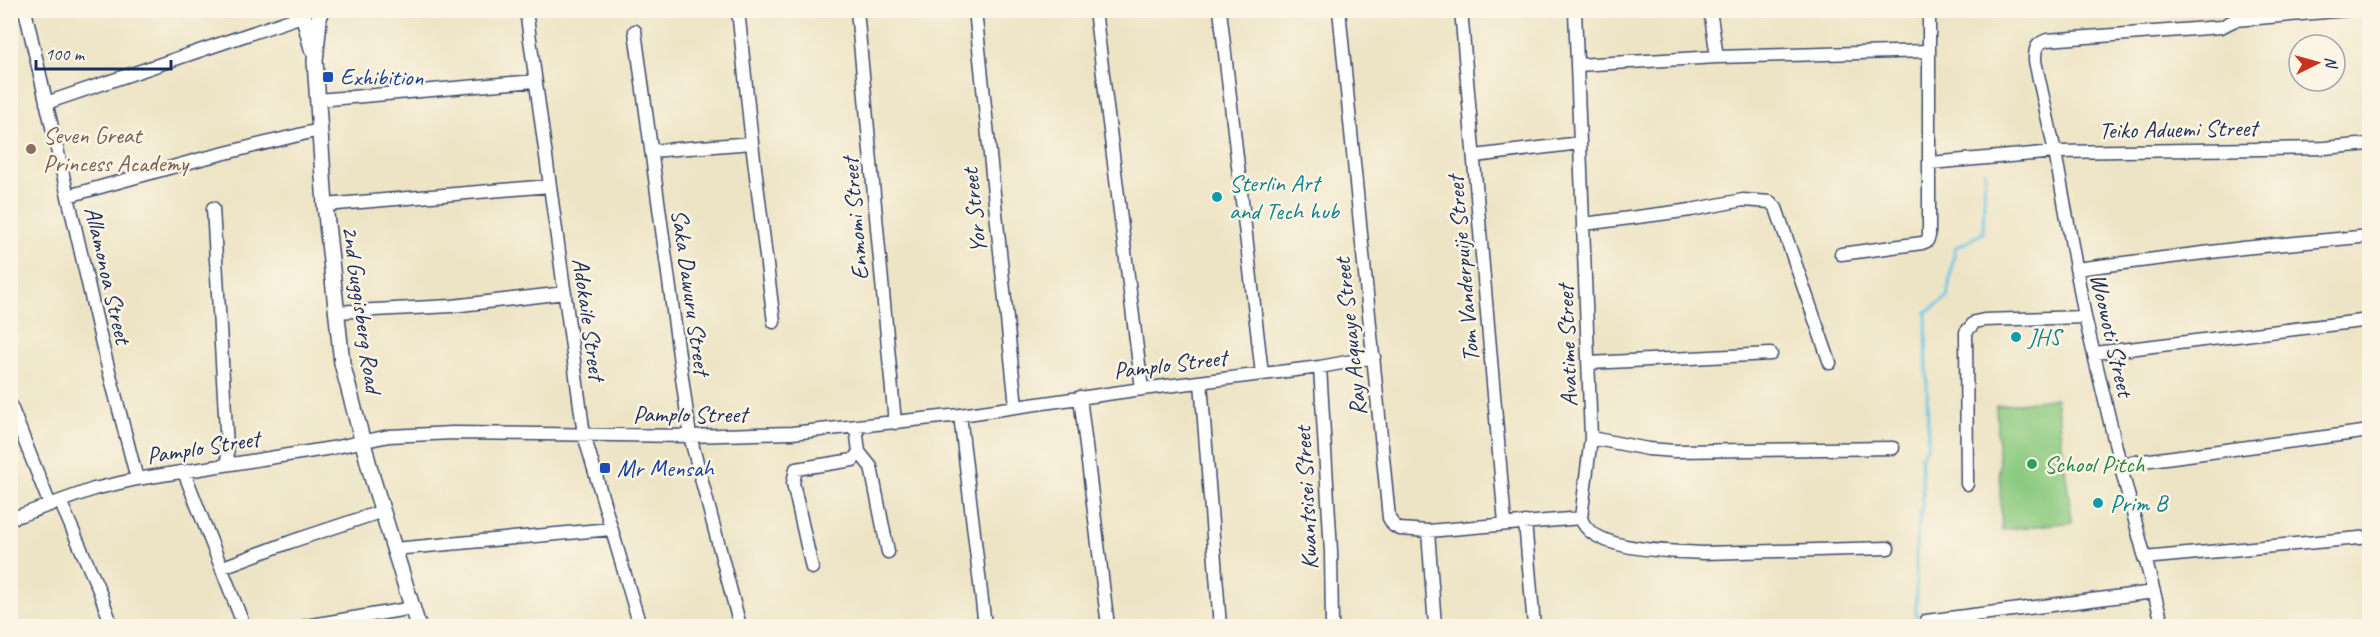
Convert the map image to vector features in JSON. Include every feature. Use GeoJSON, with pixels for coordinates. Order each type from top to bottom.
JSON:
{"type":"FeatureCollection","features":[{"type":"Feature","properties":{"kind":"main road","name":"2nd Guggisberg Road"},"geometry":{"type":"LineString","coordinates":[[298,13],[315,61]]}},
{"type":"Feature","properties":{"kind":"main road","name":"2nd Guggisberg Road"},"geometry":{"type":"LineString","coordinates":[[321,13],[315,61],[325,205],[345,381],[418,627]]}},
{"type":"Feature","properties":{"kind":"street","name":"Allamonoa Street"},"geometry":{"type":"LineString","coordinates":[[24,10],[102,344],[137,479]]}},
{"type":"Feature","properties":{"kind":"street","name":"Adokaile Street"},"geometry":{"type":"LineString","coordinates":[[526,10],[584,435],[640,627]]}},
{"type":"Feature","properties":{"kind":"street"},"geometry":{"type":"LineString","coordinates":[[738,10],[774,322]]}},
{"type":"Feature","properties":{"kind":"street","name":"Enmomi Street"},"geometry":{"type":"LineString","coordinates":[[857,10],[895,423]]}},
{"type":"Feature","properties":{"kind":"street","name":"Yor Street"},"geometry":{"type":"LineString","coordinates":[[975,10],[1016,406]]}},
{"type":"Feature","properties":{"kind":"street"},"geometry":{"type":"LineString","coordinates":[[1095,10],[1142,389]]}},
{"type":"Feature","properties":{"kind":"street"},"geometry":{"type":"LineString","coordinates":[[1220,10],[1262,374]]}},
{"type":"Feature","properties":{"kind":"street","name":"Ray Acquaye Street"},"geometry":{"type":"LineString","coordinates":[[1339,10],[1389,518],[1400,530],[1428,531],[1525,522]]}},
{"type":"Feature","properties":{"kind":"street","name":"Tom Vanderpuije Street"},"geometry":{"type":"LineString","coordinates":[[1461,10],[1505,523]]}},
{"type":"Feature","properties":{"kind":"street","name":"Avatime Street"},"geometry":{"type":"LineString","coordinates":[[1575,10],[1591,438],[1581,518]]}},
{"type":"Feature","properties":{"kind":"street"},"geometry":{"type":"LineString","coordinates":[[1710,10],[1717,57]]}},
{"type":"Feature","properties":{"kind":"street"},"geometry":{"type":"LineString","coordinates":[[1841,254],[1922,243],[1927,241],[1929,236],[1929,10]]}},
{"type":"Feature","properties":{"kind":"street"},"geometry":{"type":"LineString","coordinates":[[2237,15],[2347,10]]}},
{"type":"Feature","properties":{"kind":"street"},"geometry":{"type":"LineString","coordinates":[[45,103],[298,13]]}},
{"type":"Feature","properties":{"kind":"street","name":"Woowoti Street"},"geometry":{"type":"LineString","coordinates":[[2163,627],[2120,464],[2085,317],[2055,152],[2035,61],[2035,49],[2040,42],[2047,40],[2221,27],[2237,15]]}},
{"type":"Feature","properties":{"kind":"street","name":"Saka Dawuru Street"},"geometry":{"type":"LineString","coordinates":[[635,31],[690,436],[740,627]]}},
{"type":"Feature","properties":{"kind":"street"},"geometry":{"type":"LineString","coordinates":[[1577,65],[1717,57],[1929,51]]}},
{"type":"Feature","properties":{"kind":"street"},"geometry":{"type":"LineString","coordinates":[[318,100],[535,81]]}},
{"type":"Feature","properties":{"kind":"street"},"geometry":{"type":"LineString","coordinates":[[68,196],[201,159],[320,130]]}},
{"type":"Feature","properties":{"kind":"street"},"geometry":{"type":"LineString","coordinates":[[651,151],[752,143]]}},
{"type":"Feature","properties":{"kind":"street"},"geometry":{"type":"LineString","coordinates":[[1474,156],[1580,143]]}},
{"type":"Feature","properties":{"kind":"street","name":"Teiko Aduemi Street"},"geometry":{"type":"LineString","coordinates":[[1930,163],[2055,152],[2312,148],[2370,144]]}},
{"type":"Feature","properties":{"kind":"street"},"geometry":{"type":"LineString","coordinates":[[325,205],[550,186]]}},
{"type":"Feature","properties":{"kind":"street"},"geometry":{"type":"LineString","coordinates":[[1584,224],[1691,210],[1743,200],[1770,202],[1776,208],[1830,363]]}},
{"type":"Feature","properties":{"kind":"street"},"geometry":{"type":"LineString","coordinates":[[213,208],[228,464]]}},
{"type":"Feature","properties":{"kind":"street"},"geometry":{"type":"LineString","coordinates":[[2076,269],[2243,248],[2370,236]]}},
{"type":"Feature","properties":{"kind":"street"},"geometry":{"type":"LineString","coordinates":[[336,312],[452,306],[565,293]]}},
{"type":"Feature","properties":{"kind":"street"},"geometry":{"type":"LineString","coordinates":[[1967,484],[1966,332],[1975,322],[1984,320],[2085,317]]}},
{"type":"Feature","properties":{"kind":"street"},"geometry":{"type":"LineString","coordinates":[[2095,353],[2370,320]]}},
{"type":"Feature","properties":{"kind":"street"},"geometry":{"type":"LineString","coordinates":[[1589,363],[1771,354]]}},
{"type":"Feature","properties":{"kind":"street","name":"Pamplo Street"},"geometry":{"type":"LineString","coordinates":[[10,519],[94,489],[137,479],[332,448],[403,434],[748,436],[960,415],[1080,397],[1320,367],[1374,357]]}},
{"type":"Feature","properties":{"kind":"street","name":"Kwantsisei Street"},"geometry":{"type":"LineString","coordinates":[[1320,367],[1331,551],[1332,627]]}},
{"type":"Feature","properties":{"kind":"street"},"geometry":{"type":"LineString","coordinates":[[1202,382],[1220,627]]}},
{"type":"Feature","properties":{"kind":"street"},"geometry":{"type":"LineString","coordinates":[[1080,397],[1108,627]]}},
{"type":"Feature","properties":{"kind":"street"},"geometry":{"type":"LineString","coordinates":[[10,404],[55,503],[99,590],[112,627]]}},
{"type":"Feature","properties":{"kind":"street"},"geometry":{"type":"LineString","coordinates":[[960,415],[985,627]]}},
{"type":"Feature","properties":{"kind":"street"},"geometry":{"type":"LineString","coordinates":[[856,427],[859,452],[872,467],[888,552]]}},
{"type":"Feature","properties":{"kind":"street"},"geometry":{"type":"LineString","coordinates":[[2120,464],[2370,431]]}},
{"type":"Feature","properties":{"kind":"street"},"geometry":{"type":"LineString","coordinates":[[1591,438],[1647,449],[1675,451],[1893,448]]}},
{"type":"Feature","properties":{"kind":"street"},"geometry":{"type":"LineString","coordinates":[[812,568],[794,483],[796,470],[853,460],[859,452]]}},
{"type":"Feature","properties":{"kind":"street"},"geometry":{"type":"LineString","coordinates":[[184,472],[223,567],[244,627]]}},
{"type":"Feature","properties":{"kind":"street"},"geometry":{"type":"LineString","coordinates":[[223,567],[383,511]]}},
{"type":"Feature","properties":{"kind":"street"},"geometry":{"type":"LineString","coordinates":[[1534,627],[1525,522],[1581,518],[1587,530],[1605,540],[1626,546],[1672,551],[1703,553],[1888,548]]}},
{"type":"Feature","properties":{"kind":"street"},"geometry":{"type":"LineString","coordinates":[[394,549],[611,529]]}},
{"type":"Feature","properties":{"kind":"street"},"geometry":{"type":"LineString","coordinates":[[1428,531],[1435,627]]}},
{"type":"Feature","properties":{"kind":"street"},"geometry":{"type":"LineString","coordinates":[[2144,558],[2370,537]]}},
{"type":"Feature","properties":{"kind":"street"},"geometry":{"type":"LineString","coordinates":[[1926,621],[2154,592]]}},
{"type":"Feature","properties":{"kind":"street"},"geometry":{"type":"LineString","coordinates":[[306,627],[413,608]]}},
{"type":"Feature","properties":{"kind":"green space","name":"School Pitch"},"geometry":{"type":"Polygon","coordinates":[[[2056,398],[2072,522],[2002,530],[1996,406],[2056,398]]]}},
{"type":"Feature","properties":{"kind":"waterway"},"geometry":{"type":"LineString","coordinates":[[1916,626],[1916,543],[1923,497],[1921,456],[1928,445],[1926,312],[1947,298],[1955,248],[1983,233],[1985,171]]}},
{"type":"Feature","properties":{"kind":"place","name":"Exhibition"},"geometry":{"type":"Point","coordinates":[328,77]}},
{"type":"Feature","properties":{"kind":"place","name":"Seven Great Princess Academy"},"geometry":{"type":"Point","coordinates":[31,149]}},
{"type":"Feature","properties":{"kind":"place","name":"Sterlin Art and Tech hub"},"geometry":{"type":"Point","coordinates":[1217,197]}},
{"type":"Feature","properties":{"kind":"place","name":"JHS"},"geometry":{"type":"Point","coordinates":[2016,337]}},
{"type":"Feature","properties":{"kind":"place","name":"School Pitch"},"geometry":{"type":"Point","coordinates":[2032,464]}},
{"type":"Feature","properties":{"kind":"place","name":"Mr Mensah"},"geometry":{"type":"Point","coordinates":[605,468]}},
{"type":"Feature","properties":{"kind":"place","name":"Prim B"},"geometry":{"type":"Point","coordinates":[2098,503]}}]}
